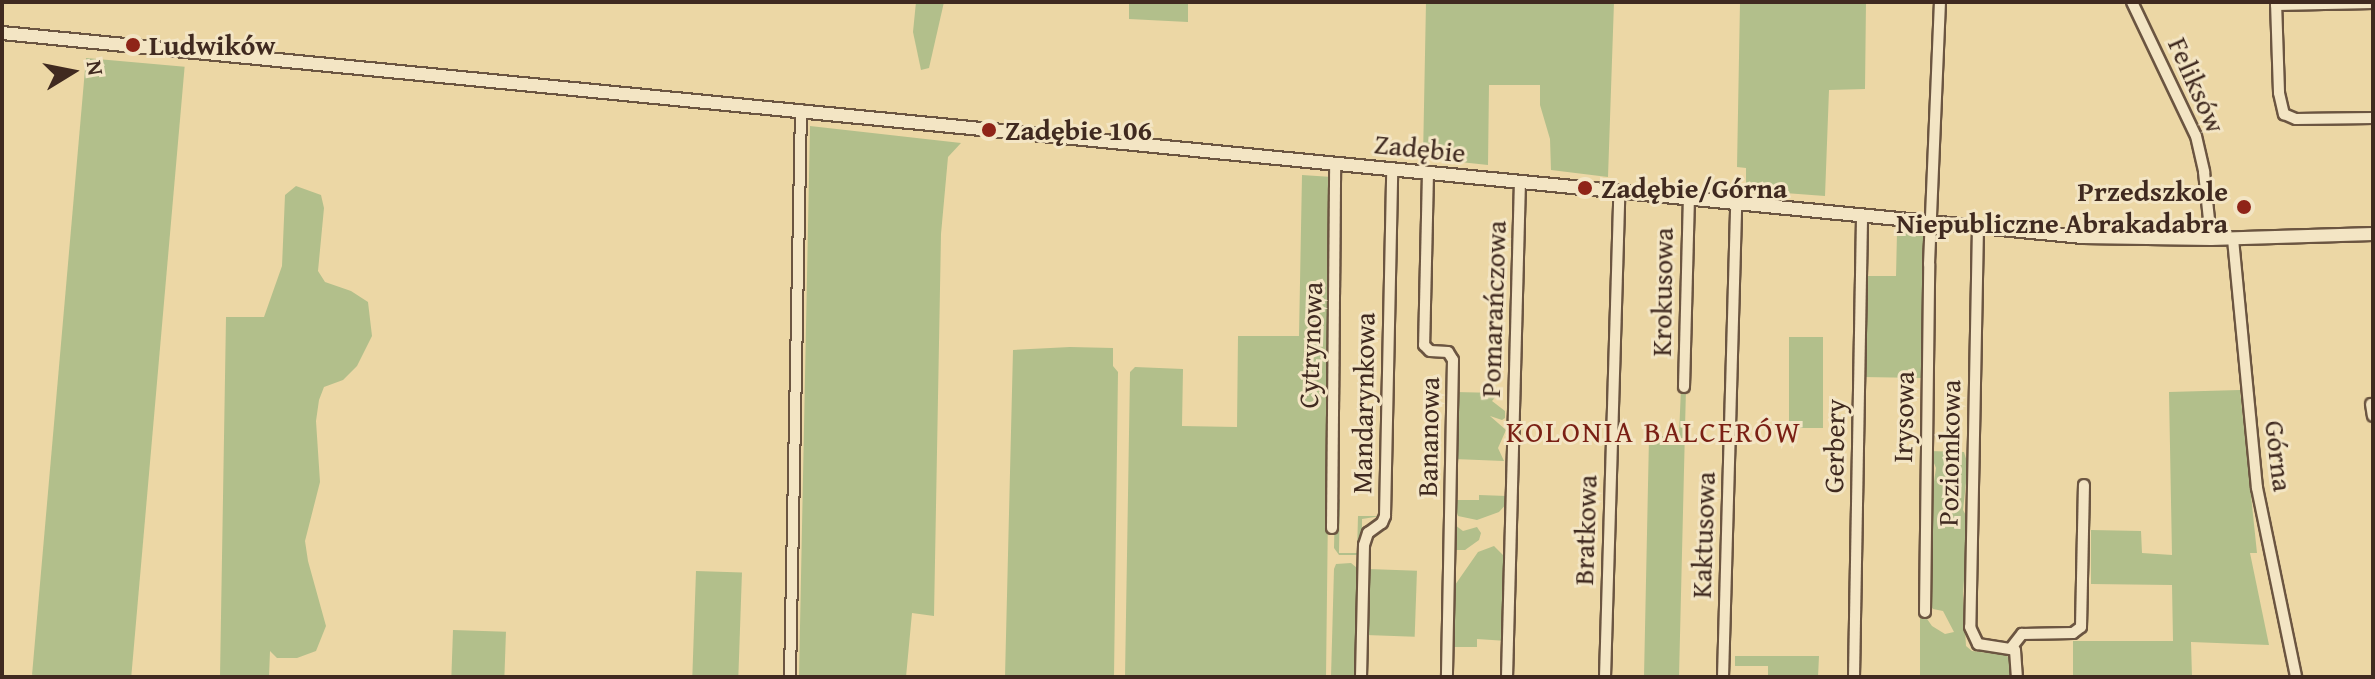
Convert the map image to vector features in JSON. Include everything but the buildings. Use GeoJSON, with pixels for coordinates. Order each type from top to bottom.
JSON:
{"type":"FeatureCollection","features":[{"type":"Feature","properties":{"kind":"street"},"geometry":{"type":"LineString","coordinates":[[1931,223],[1940,2]]}},
{"type":"Feature","properties":{"kind":"street","name":"Feliksów"},"geometry":{"type":"LineString","coordinates":[[2132,2],[2196,136],[2203,162],[2211,239]]}},
{"type":"Feature","properties":{"kind":"street"},"geometry":{"type":"LineString","coordinates":[[2373,3],[2276,4],[2279,93],[2284,114],[2296,119],[2373,118]]}},
{"type":"Feature","properties":{"kind":"street","name":"Zadębie"},"geometry":{"type":"LineString","coordinates":[[2,33],[2130,240],[2373,234]]}},
{"type":"Feature","properties":{"kind":"street"},"geometry":{"type":"LineString","coordinates":[[790,677],[801,110]]}},
{"type":"Feature","properties":{"kind":"street","name":"Cytrynowa"},"geometry":{"type":"LineString","coordinates":[[1332,528],[1335,163]]}},
{"type":"Feature","properties":{"kind":"street","name":"Mandarynkowa"},"geometry":{"type":"LineString","coordinates":[[1361,677],[1364,545],[1368,533],[1382,523],[1385,516],[1392,169]]}},
{"type":"Feature","properties":{"kind":"street","name":"Bananowa"},"geometry":{"type":"LineString","coordinates":[[1428,173],[1424,345],[1430,351],[1448,352],[1453,360],[1447,677]]}},
{"type":"Feature","properties":{"kind":"street","name":"Pomarańczowa"},"geometry":{"type":"LineString","coordinates":[[1507,677],[1520,182]]}},
{"type":"Feature","properties":{"kind":"street","name":"Bratkowa"},"geometry":{"type":"LineString","coordinates":[[1605,677],[1619,192]]}},
{"type":"Feature","properties":{"kind":"street","name":"Krokusowa"},"geometry":{"type":"LineString","coordinates":[[1684,387],[1689,199]]}},
{"type":"Feature","properties":{"kind":"street","name":"Kaktusowa"},"geometry":{"type":"LineString","coordinates":[[1723,677],[1736,203]]}},
{"type":"Feature","properties":{"kind":"street","name":"Gerbery"},"geometry":{"type":"LineString","coordinates":[[1854,677],[1862,215]]}},
{"type":"Feature","properties":{"kind":"street","name":"Irysowa"},"geometry":{"type":"LineString","coordinates":[[1925,612],[1931,223]]}},
{"type":"Feature","properties":{"kind":"street","name":"Poziomkowa"},"geometry":{"type":"LineString","coordinates":[[1978,227],[1970,627],[1978,644],[2011,648]]}},
{"type":"Feature","properties":{"kind":"street","name":"Górna"},"geometry":{"type":"LineString","coordinates":[[2233,239],[2257,488],[2296,677]]}},
{"type":"Feature","properties":{"kind":"street"},"geometry":{"type":"LineString","coordinates":[[2371,404],[2373,416]]}},
{"type":"Feature","properties":{"kind":"street"},"geometry":{"type":"LineString","coordinates":[[2017,677],[2016,654],[2011,648],[2022,634],[2073,633],[2081,627],[2084,485]]}},
{"type":"Feature","properties":{"kind":"green space"},"geometry":{"type":"Polygon","coordinates":[[[916,2],[944,2],[929,68],[921,70],[913,32],[916,2]]]}},
{"type":"Feature","properties":{"kind":"green space"},"geometry":{"type":"Polygon","coordinates":[[[1129,2],[1188,2],[1188,22],[1129,19],[1129,2]]]}},
{"type":"Feature","properties":{"kind":"green space"},"geometry":{"type":"Polygon","coordinates":[[[1426,2],[1614,2],[1608,177],[1551,170],[1550,139],[1540,105],[1540,85],[1489,85],[1488,165],[1423,158],[1426,2]]]}},
{"type":"Feature","properties":{"kind":"green space"},"geometry":{"type":"Polygon","coordinates":[[[1740,2],[1866,2],[1865,89],[1829,90],[1825,196],[1746,190],[1746,168],[1737,167],[1740,2]]]}},
{"type":"Feature","properties":{"kind":"green space"},"geometry":{"type":"Polygon","coordinates":[[[86,58],[185,67],[131,677],[32,675],[86,58]]]}},
{"type":"Feature","properties":{"kind":"green space"},"geometry":{"type":"Polygon","coordinates":[[[810,126],[961,143],[948,157],[941,234],[934,616],[912,613],[906,677],[799,677],[810,126]]]}},
{"type":"Feature","properties":{"kind":"green space"},"geometry":{"type":"Polygon","coordinates":[[[1302,175],[1332,177],[1326,677],[1125,677],[1130,372],[1135,367],[1183,369],[1182,426],[1237,427],[1238,336],[1299,336],[1302,175]]]}},
{"type":"Feature","properties":{"kind":"green space"},"geometry":{"type":"Polygon","coordinates":[[[296,186],[321,195],[324,208],[318,271],[325,282],[351,291],[368,302],[372,336],[357,366],[343,380],[324,387],[319,400],[316,421],[320,482],[305,541],[326,626],[316,651],[297,658],[277,658],[270,651],[269,677],[220,677],[226,317],[264,317],[282,266],[285,195],[296,186]]]}},
{"type":"Feature","properties":{"kind":"green space"},"geometry":{"type":"Polygon","coordinates":[[[1897,232],[1925,235],[1923,378],[1863,377],[1863,276],[1896,276],[1897,232]]]}},
{"type":"Feature","properties":{"kind":"green space"},"geometry":{"type":"Polygon","coordinates":[[[1789,337],[1823,337],[1823,428],[1789,428],[1789,337]]]}},
{"type":"Feature","properties":{"kind":"green space"},"geometry":{"type":"Polygon","coordinates":[[[1113,348],[1113,366],[1118,372],[1114,677],[1005,677],[1013,350],[1113,348]]]}},
{"type":"Feature","properties":{"kind":"green space"},"geometry":{"type":"Polygon","coordinates":[[[1681,388],[1686,388],[1679,677],[1644,677],[1649,437],[1679,435],[1681,388]]]}},
{"type":"Feature","properties":{"kind":"green space"},"geometry":{"type":"Polygon","coordinates":[[[2240,390],[2257,553],[2250,553],[2269,645],[2191,642],[2192,677],[2073,677],[2073,641],[2173,641],[2172,585],[2091,584],[2091,530],[2141,531],[2142,553],[2172,555],[2169,392],[2240,390]]]}},
{"type":"Feature","properties":{"kind":"green space"},"geometry":{"type":"Polygon","coordinates":[[[1455,392],[1499,393],[1492,401],[1505,411],[1505,418],[1490,416],[1506,430],[1498,448],[1504,461],[1454,459],[1455,392]]]}},
{"type":"Feature","properties":{"kind":"green space"},"geometry":{"type":"Polygon","coordinates":[[[1929,451],[1964,452],[1968,465],[1963,510],[1968,519],[1963,595],[1966,646],[1972,651],[2006,655],[2013,662],[2015,677],[1920,677],[1920,609],[1932,626],[1945,634],[1954,632],[1943,611],[1933,609],[1928,602],[1931,502],[1936,468],[1929,451]]]}},
{"type":"Feature","properties":{"kind":"green space"},"geometry":{"type":"Polygon","coordinates":[[[1479,495],[1507,496],[1509,501],[1499,512],[1477,520],[1458,516],[1453,500],[1479,500],[1479,495]]]}},
{"type":"Feature","properties":{"kind":"green space"},"geometry":{"type":"Polygon","coordinates":[[[1340,499],[1339,553],[1357,553],[1358,516],[1381,516],[1362,519],[1360,553],[1356,555],[1339,555],[1334,548],[1335,505],[1340,499]]]}},
{"type":"Feature","properties":{"kind":"green space"},"geometry":{"type":"Polygon","coordinates":[[[1455,525],[1463,531],[1477,527],[1481,533],[1479,540],[1465,550],[1455,550],[1455,525]]]}},
{"type":"Feature","properties":{"kind":"green space"},"geometry":{"type":"Polygon","coordinates":[[[1494,546],[1506,558],[1507,641],[1477,639],[1477,647],[1450,647],[1455,585],[1478,552],[1494,546]]]}},
{"type":"Feature","properties":{"kind":"green space"},"geometry":{"type":"Polygon","coordinates":[[[1351,563],[1357,568],[1356,677],[1331,677],[1334,569],[1336,564],[1351,563]]]}},
{"type":"Feature","properties":{"kind":"green space"},"geometry":{"type":"Polygon","coordinates":[[[1368,569],[1417,571],[1415,637],[1366,635],[1368,569]]]}},
{"type":"Feature","properties":{"kind":"green space"},"geometry":{"type":"Polygon","coordinates":[[[696,571],[742,573],[738,677],[692,677],[696,571]]]}},
{"type":"Feature","properties":{"kind":"green space"},"geometry":{"type":"Polygon","coordinates":[[[453,630],[506,632],[504,677],[451,677],[453,630]]]}},
{"type":"Feature","properties":{"kind":"green space"},"geometry":{"type":"Polygon","coordinates":[[[1735,656],[1819,656],[1818,677],[1768,677],[1768,666],[1735,666],[1735,656]]]}},
{"type":"Feature","properties":{"kind":"place","name":"Ludwików"},"geometry":{"type":"Point","coordinates":[133,45]}},
{"type":"Feature","properties":{"kind":"place","name":"Zadębie 106"},"geometry":{"type":"Point","coordinates":[989,130]}},
{"type":"Feature","properties":{"kind":"place","name":"Zadębie/Górna"},"geometry":{"type":"Point","coordinates":[1585,188]}},
{"type":"Feature","properties":{"kind":"place","name":"Przedszkole Niepubliczne Abrakadabra"},"geometry":{"type":"Point","coordinates":[2244,207]}},
{"type":"Feature","properties":{"kind":"district","name":"KOLONIA BALCERÓW"},"geometry":{"type":"Point","coordinates":[1654,431]}}]}
